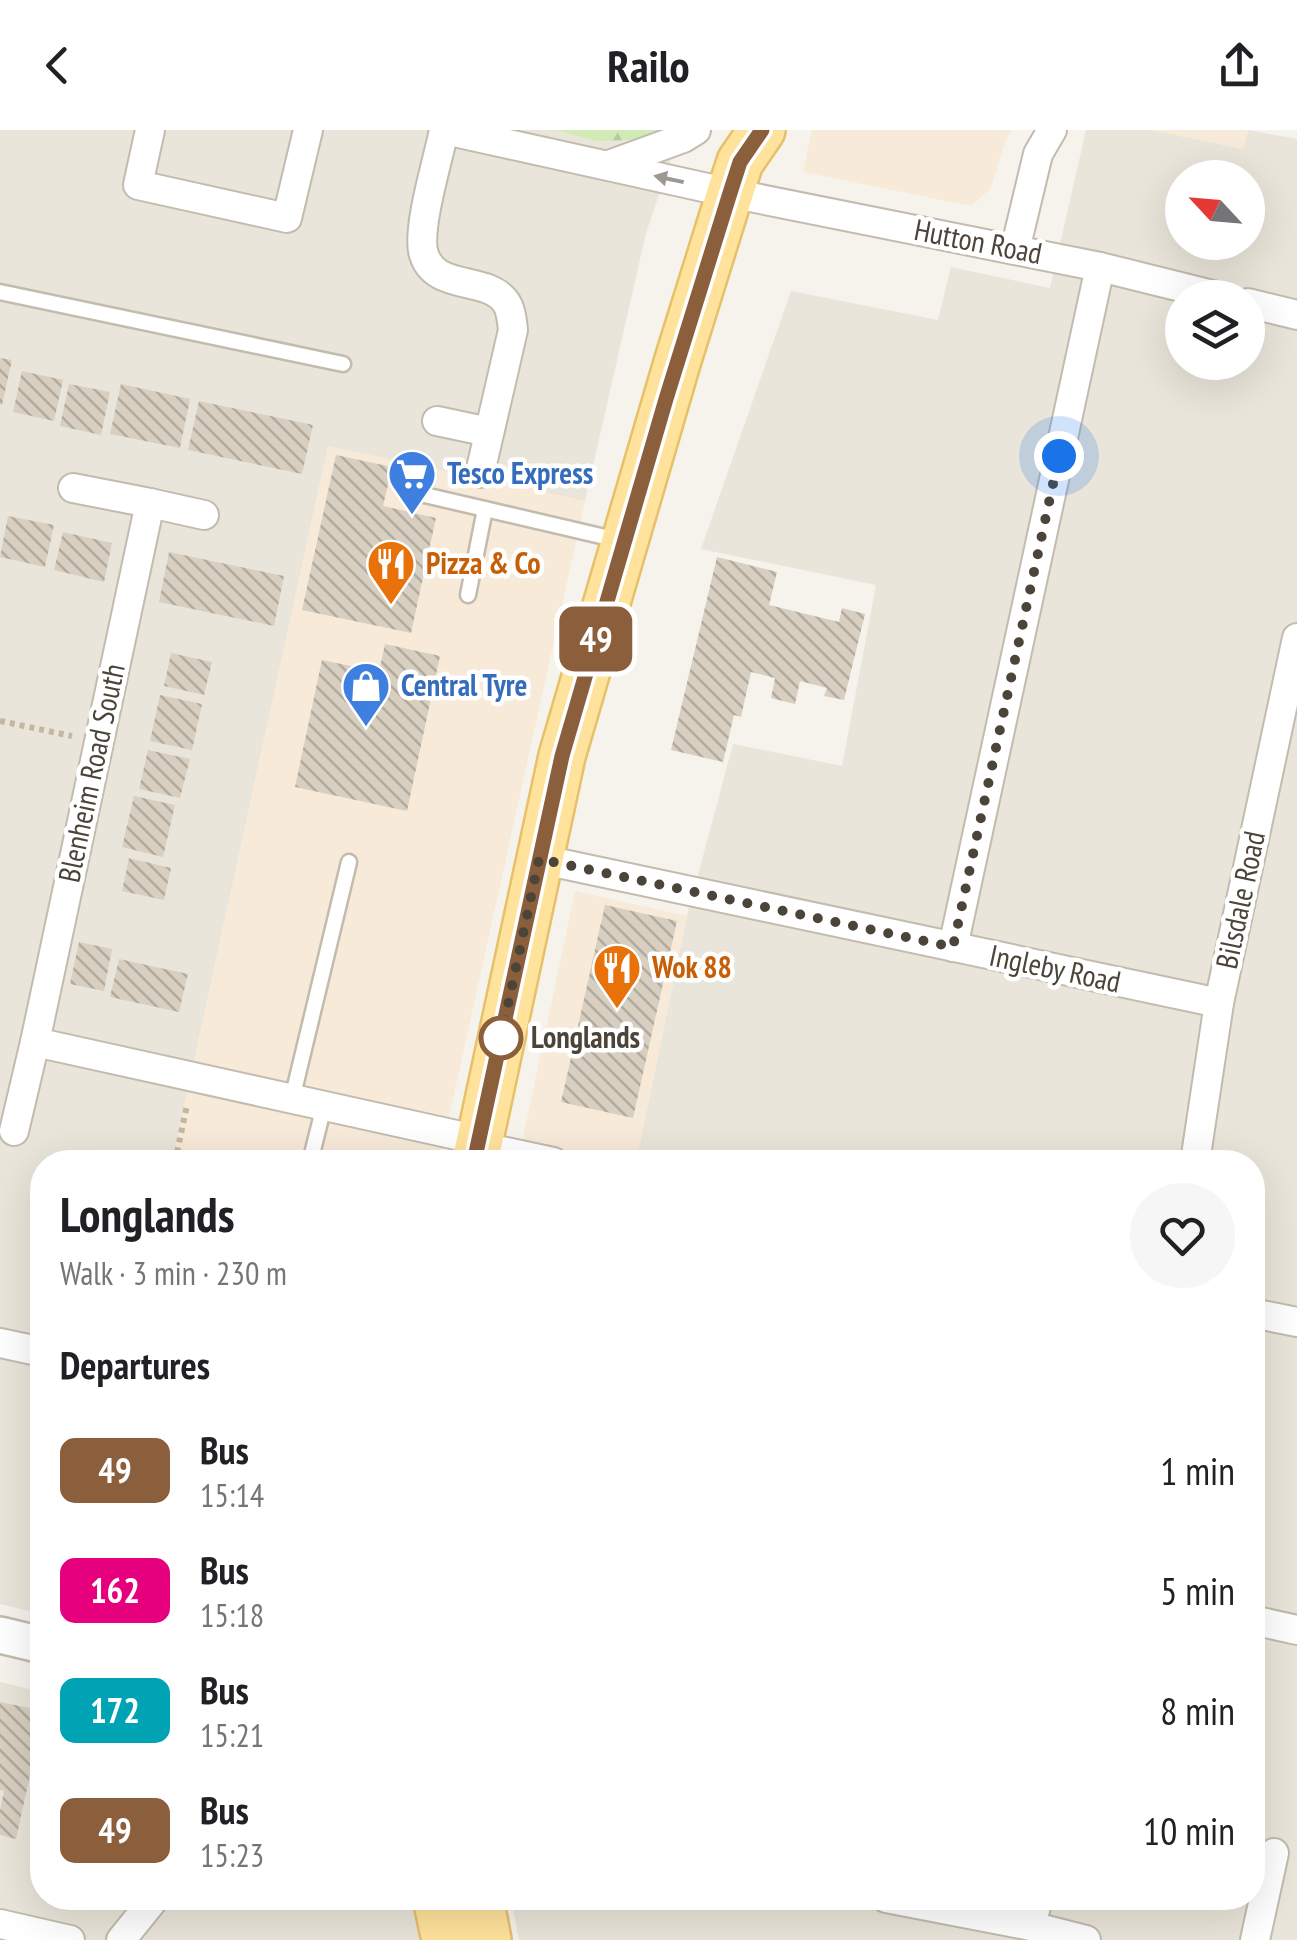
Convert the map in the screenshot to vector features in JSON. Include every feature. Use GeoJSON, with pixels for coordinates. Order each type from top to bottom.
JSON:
{"type":"FeatureCollection","features":[{"type":"Feature","properties":{"kind":"main road"},"geometry":{"type":"LineString","coordinates":[[477,1150],[562,756],[743,154]]}},
{"type":"Feature","properties":{"kind":"main road"},"geometry":{"type":"LineString","coordinates":[[439,1910],[445,1940]]}},
{"type":"Feature","properties":{"kind":"main road"},"geometry":{"type":"LineString","coordinates":[[482,1910],[488,1940]]}},
{"type":"Feature","properties":{"kind":"street"},"geometry":{"type":"LineString","coordinates":[[150,130],[138,185],[287,218],[308,130]]}},
{"type":"Feature","properties":{"kind":"street"},"geometry":{"type":"LineString","coordinates":[[445,130],[422,232],[424,256],[436,272],[492,290],[506,301],[513,330],[480,473]]}},
{"type":"Feature","properties":{"kind":"street","name":"Hutton Road"},"geometry":{"type":"LineString","coordinates":[[445,130],[608,166],[743,154],[1015,250],[1165,283]]}},
{"type":"Feature","properties":{"kind":"street"},"geometry":{"type":"LineString","coordinates":[[608,166],[696,130]]}},
{"type":"Feature","properties":{"kind":"street"},"geometry":{"type":"LineString","coordinates":[[1015,250],[1038,154],[1052,130]]}},
{"type":"Feature","properties":{"kind":"street"},"geometry":{"type":"LineString","coordinates":[[953,947],[1100,266]]}},
{"type":"Feature","properties":{"kind":"street"},"geometry":{"type":"LineString","coordinates":[[1265,307],[1297,315]]}},
{"type":"Feature","properties":{"kind":"street"},"geometry":{"type":"LineString","coordinates":[[437,421],[489,432]]}},
{"type":"Feature","properties":{"kind":"street"},"geometry":{"type":"LineString","coordinates":[[73,488],[204,515]]}},
{"type":"Feature","properties":{"kind":"street","name":"Blenheim Road South"},"geometry":{"type":"LineString","coordinates":[[14,1131],[150,504]]}},
{"type":"Feature","properties":{"kind":"street","name":"Bilsdale Road"},"geometry":{"type":"LineString","coordinates":[[1197,1150],[1219,1003],[1297,638]]}},
{"type":"Feature","properties":{"kind":"street","name":"Ingleby Road"},"geometry":{"type":"LineString","coordinates":[[539,859],[1219,1003]]}},
{"type":"Feature","properties":{"kind":"street"},"geometry":{"type":"LineString","coordinates":[[35,1042],[324,1106],[477,1150]]}},
{"type":"Feature","properties":{"kind":"street"},"geometry":{"type":"LineString","coordinates":[[1265,1316],[1297,1322]]}},
{"type":"Feature","properties":{"kind":"street"},"geometry":{"type":"LineString","coordinates":[[0,1343],[30,1349]]}},
{"type":"Feature","properties":{"kind":"street"},"geometry":{"type":"LineString","coordinates":[[1265,1623],[1297,1630]]}},
{"type":"Feature","properties":{"kind":"street"},"geometry":{"type":"LineString","coordinates":[[0,1635],[30,1642]]}},
{"type":"Feature","properties":{"kind":"street"},"geometry":{"type":"LineString","coordinates":[[1265,1896],[1274,1853]]}},
{"type":"Feature","properties":{"kind":"street"},"geometry":{"type":"LineString","coordinates":[[121,1940],[145,1910]]}},
{"type":"Feature","properties":{"kind":"street"},"geometry":{"type":"LineString","coordinates":[[949,1910],[1086,1940]]}},
{"type":"Feature","properties":{"kind":"street"},"geometry":{"type":"LineString","coordinates":[[1032,1926],[1035,1910]]}},
{"type":"Feature","properties":{"kind":"street"},"geometry":{"type":"LineString","coordinates":[[1256,1940],[1262,1910]]}},
{"type":"Feature","properties":{"kind":"street"},"geometry":{"type":"LineString","coordinates":[[0,1924],[70,1940]]}},
{"type":"Feature","properties":{"kind":"lane"},"geometry":{"type":"LineString","coordinates":[[0,292],[343,364]]}},
{"type":"Feature","properties":{"kind":"lane"},"geometry":{"type":"LineString","coordinates":[[416,493],[624,542]]}},
{"type":"Feature","properties":{"kind":"lane"},"geometry":{"type":"LineString","coordinates":[[468,595],[485,509]]}},
{"type":"Feature","properties":{"kind":"lane"},"geometry":{"type":"LineString","coordinates":[[292,1099],[349,862]]}},
{"type":"Feature","properties":{"kind":"lane"},"geometry":{"type":"LineString","coordinates":[[313,1150],[324,1106]]}},
{"type":"Feature","properties":{"kind":"path"},"geometry":{"type":"LineString","coordinates":[[0,721],[73,736]]}},
{"type":"Feature","properties":{"kind":"path"},"geometry":{"type":"LineString","coordinates":[[178,1150],[193,1077]]}},
{"type":"Feature","properties":{"kind":"shaded area"},"geometry":{"type":"Polygon","coordinates":[[[0,130],[681,130],[646,233],[585,501],[328,447],[175,1150],[30,1150],[30,1611],[0,1604],[0,130]]]}},
{"type":"Feature","properties":{"kind":"shaded area"},"geometry":{"type":"Polygon","coordinates":[[[812,130],[1012,130],[991,188],[971,206],[803,172],[812,130]]]}},
{"type":"Feature","properties":{"kind":"shaded area"},"geometry":{"type":"Polygon","coordinates":[[[1086,130],[1152,130],[1243,149],[1248,130],[1297,139],[1297,1940],[519,1940],[513,1910],[1265,1910],[1265,1150],[638,1150],[687,916],[733,744],[842,766],[876,585],[701,549],[791,291],[938,320],[951,267],[1050,288],[1086,130]]]}},
{"type":"Feature","properties":{"kind":"shaded area"},"geometry":{"type":"Polygon","coordinates":[[[1152,130],[1248,130],[1243,149],[1152,130]]]}},
{"type":"Feature","properties":{"kind":"shaded area"},"geometry":{"type":"Polygon","coordinates":[[[328,446],[585,501],[442,1150],[175,1150],[328,446]]]}},
{"type":"Feature","properties":{"kind":"shaded area"},"geometry":{"type":"Polygon","coordinates":[[[575,891],[687,916],[638,1150],[521,1150],[575,891]]]}},
{"type":"Feature","properties":{"kind":"shaded area"},"geometry":{"type":"Polygon","coordinates":[[[0,1682],[30,1689],[30,1910],[416,1910],[420,1940],[0,1940],[0,1682]]]}},
{"type":"Feature","properties":{"kind":"green space"},"geometry":{"type":"Polygon","coordinates":[[[556,130],[670,130],[658,139],[597,141],[556,130]]]}},
{"type":"Feature","properties":{"kind":"building"},"geometry":{"type":"Polygon","coordinates":[[[0,358],[12,360],[2,405],[0,404],[0,358]]]}},
{"type":"Feature","properties":{"kind":"building"},"geometry":{"type":"Polygon","coordinates":[[[22,371],[63,380],[54,421],[13,412],[22,371]]]}},
{"type":"Feature","properties":{"kind":"building"},"geometry":{"type":"Polygon","coordinates":[[[69,384],[110,392],[101,435],[60,426],[69,384]]]}},
{"type":"Feature","properties":{"kind":"building"},"geometry":{"type":"Polygon","coordinates":[[[121,384],[190,399],[180,448],[110,434],[121,384]]]}},
{"type":"Feature","properties":{"kind":"building"},"geometry":{"type":"Polygon","coordinates":[[[199,401],[313,425],[302,474],[188,450],[199,401]]]}},
{"type":"Feature","properties":{"kind":"building"},"geometry":{"type":"Polygon","coordinates":[[[336,455],[392,467],[383,506],[436,518],[411,633],[302,610],[336,455]]]}},
{"type":"Feature","properties":{"kind":"building"},"geometry":{"type":"Polygon","coordinates":[[[8,516],[54,525],[45,567],[0,557],[8,516]]]}},
{"type":"Feature","properties":{"kind":"building"},"geometry":{"type":"Polygon","coordinates":[[[63,532],[112,543],[104,582],[54,570],[63,532]]]}},
{"type":"Feature","properties":{"kind":"building"},"geometry":{"type":"Polygon","coordinates":[[[169,552],[284,576],[274,626],[159,602],[169,552]]]}},
{"type":"Feature","properties":{"kind":"building"},"geometry":{"type":"Polygon","coordinates":[[[717,557],[777,572],[769,605],[839,622],[842,608],[865,614],[844,700],[824,696],[827,688],[800,681],[795,704],[771,698],[775,678],[751,672],[741,717],[734,715],[723,762],[671,750],[717,557]]]}},
{"type":"Feature","properties":{"kind":"building","name":"Central Tyre"},"geometry":{"type":"Polygon","coordinates":[[[385,644],[440,656],[407,811],[295,787],[322,660],[379,672],[385,644]]]}},
{"type":"Feature","properties":{"kind":"building"},"geometry":{"type":"Polygon","coordinates":[[[171,653],[212,662],[204,695],[164,686],[171,653]]]}},
{"type":"Feature","properties":{"kind":"building"},"geometry":{"type":"Polygon","coordinates":[[[160,695],[202,704],[192,750],[150,741],[160,695]]]}},
{"type":"Feature","properties":{"kind":"building"},"geometry":{"type":"Polygon","coordinates":[[[148,750],[190,759],[180,798],[139,789],[148,750]]]}},
{"type":"Feature","properties":{"kind":"building"},"geometry":{"type":"Polygon","coordinates":[[[134,796],[175,805],[163,857],[122,847],[134,796]]]}},
{"type":"Feature","properties":{"kind":"building"},"geometry":{"type":"Polygon","coordinates":[[[129,858],[171,868],[164,900],[122,891],[129,858]]]}},
{"type":"Feature","properties":{"kind":"building"},"geometry":{"type":"Polygon","coordinates":[[[605,905],[677,921],[633,1118],[561,1102],[605,905]]]}},
{"type":"Feature","properties":{"kind":"building"},"geometry":{"type":"Polygon","coordinates":[[[79,942],[112,949],[104,991],[70,984],[79,942]]]}},
{"type":"Feature","properties":{"kind":"building"},"geometry":{"type":"Polygon","coordinates":[[[119,959],[188,974],[179,1012],[110,997],[119,959]]]}},
{"type":"Feature","properties":{"kind":"building"},"geometry":{"type":"Polygon","coordinates":[[[0,1702],[30,1708],[30,1775],[16,1839],[0,1835],[4,1791],[0,1790],[0,1702]]]}},
{"type":"Feature","properties":{"kind":"bus line","name":"49"},"geometry":{"type":"LineString","coordinates":[[477,1150],[562,756],[730,193],[740,162],[762,130]]}},
{"type":"Feature","properties":{"kind":"place","name":"Tesco Express"},"geometry":{"type":"Point","coordinates":[412,516]}},
{"type":"Feature","properties":{"kind":"place","name":"Pizza & Co"},"geometry":{"type":"Point","coordinates":[391,606]}},
{"type":"Feature","properties":{"kind":"place","name":"Central Tyre"},"geometry":{"type":"Point","coordinates":[366,728]}},
{"type":"Feature","properties":{"kind":"place","name":"Wok 88"},"geometry":{"type":"Point","coordinates":[617,1010]}},
{"type":"Feature","properties":{"kind":"place","name":"Longlands"},"geometry":{"type":"Point","coordinates":[501,1038]}},
{"type":"Feature","properties":{"kind":"route"},"geometry":{"type":"LineString","coordinates":[[501,1038],[539,859],[953,947],[1059,456]]}}]}
